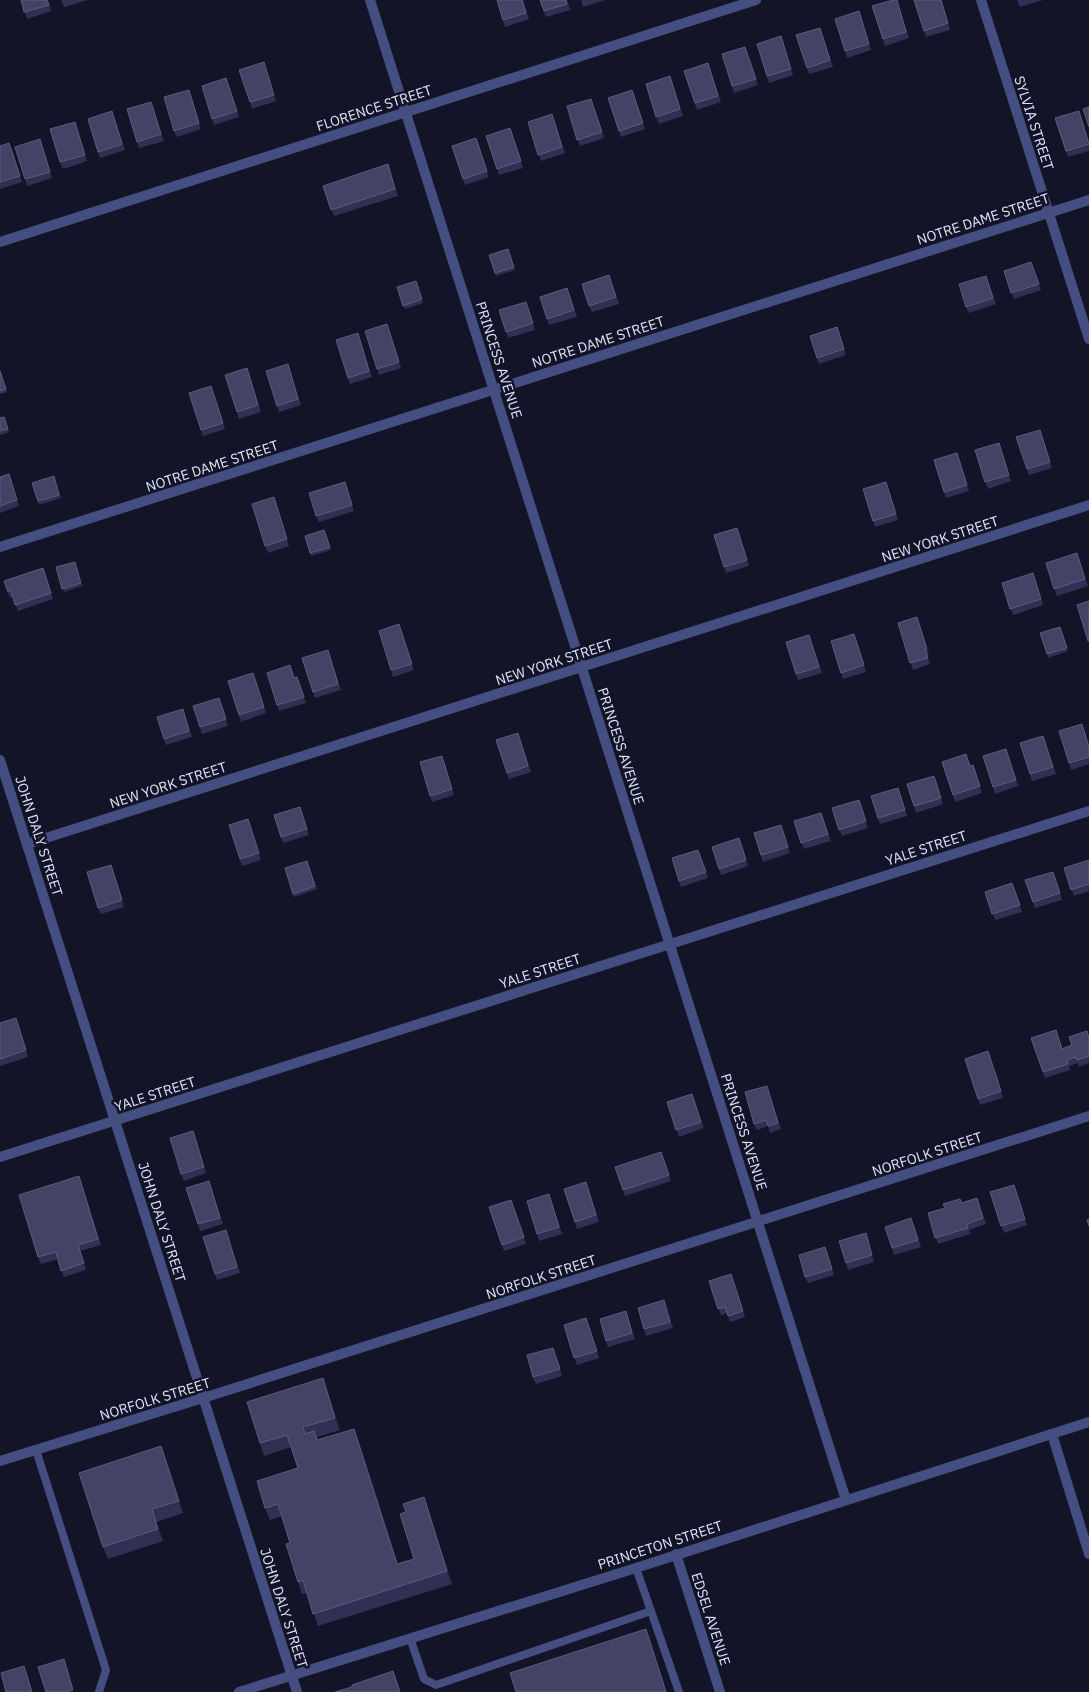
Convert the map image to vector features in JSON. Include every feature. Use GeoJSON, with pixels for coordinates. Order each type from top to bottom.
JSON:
{"type":"FeatureCollection","features":[{"type":"Feature","properties":{"kind":"street","name":"PRINCESS AVENUE"},"geometry":{"type":"LineString","coordinates":[[370,0],[846,1500]]}},
{"type":"Feature","properties":{"kind":"street","name":"FLORENCE STREET"},"geometry":{"type":"LineString","coordinates":[[0,242],[756,0]]}},
{"type":"Feature","properties":{"kind":"street","name":"SYLVIA STREET"},"geometry":{"type":"LineString","coordinates":[[981,0],[1089,339]]}},
{"type":"Feature","properties":{"kind":"street","name":"NOTRE DAME STREET"},"geometry":{"type":"LineString","coordinates":[[0,547],[1089,200]]}},
{"type":"Feature","properties":{"kind":"street","name":"NEW YORK STREET"},"geometry":{"type":"LineString","coordinates":[[27,844],[1089,505]]}},
{"type":"Feature","properties":{"kind":"street","name":"JOHN DALY STREET"},"geometry":{"type":"LineString","coordinates":[[0,760],[297,1692]]}},
{"type":"Feature","properties":{"kind":"street","name":"YALE STREET"},"geometry":{"type":"LineString","coordinates":[[0,1156],[1089,811]]}},
{"type":"Feature","properties":{"kind":"street","name":"NORFOLK STREET"},"geometry":{"type":"LineString","coordinates":[[0,1461],[204,1398],[1089,1116]]}},
{"type":"Feature","properties":{"kind":"street","name":"PRINCETON STREET"},"geometry":{"type":"LineString","coordinates":[[239,1692],[636,1568],[1089,1422]]}},
{"type":"Feature","properties":{"kind":"street"},"geometry":{"type":"LineString","coordinates":[[1052,1434],[1089,1554]]}},
{"type":"Feature","properties":{"kind":"street","name":"EDSEL AVENUE"},"geometry":{"type":"LineString","coordinates":[[676,1554],[720,1692]]}},
{"type":"Feature","properties":{"kind":"lane"},"geometry":{"type":"LineString","coordinates":[[36,1450],[106,1670],[99,1692]]}},
{"type":"Feature","properties":{"kind":"lane"},"geometry":{"type":"LineString","coordinates":[[636,1568],[678,1692]]}},
{"type":"Feature","properties":{"kind":"lane"},"geometry":{"type":"LineString","coordinates":[[410,1638],[424,1680],[436,1685],[651,1611]]}},
{"type":"Feature","properties":{"kind":"building"},"geometry":{"type":"Polygon","coordinates":[[[21,0],[47,0],[49,5],[24,12],[21,0]]]}},
{"type":"Feature","properties":{"kind":"building"},"geometry":{"type":"Polygon","coordinates":[[[497,0],[522,0],[526,13],[503,20],[497,0]]]}},
{"type":"Feature","properties":{"kind":"building"},"geometry":{"type":"Polygon","coordinates":[[[540,0],[566,0],[567,4],[544,11],[540,0]]]}},
{"type":"Feature","properties":{"kind":"building"},"geometry":{"type":"Polygon","coordinates":[[[897,0],[906,32],[883,39],[872,6],[897,0]]]}},
{"type":"Feature","properties":{"kind":"building"},"geometry":{"type":"Polygon","coordinates":[[[914,0],[941,0],[948,23],[924,31],[914,0]]]}},
{"type":"Feature","properties":{"kind":"building"},"geometry":{"type":"Polygon","coordinates":[[[859,11],[869,44],[845,51],[835,19],[859,11]]]}},
{"type":"Feature","properties":{"kind":"building"},"geometry":{"type":"Polygon","coordinates":[[[820,28],[830,60],[807,68],[796,35],[820,28]]]}},
{"type":"Feature","properties":{"kind":"building"},"geometry":{"type":"Polygon","coordinates":[[[781,36],[791,69],[767,76],[757,44],[781,36]]]}},
{"type":"Feature","properties":{"kind":"building"},"geometry":{"type":"Polygon","coordinates":[[[745,47],[756,79],[732,86],[722,54],[745,47]]]}},
{"type":"Feature","properties":{"kind":"building"},"geometry":{"type":"Polygon","coordinates":[[[264,62],[274,95],[250,102],[239,70],[264,62]]]}},
{"type":"Feature","properties":{"kind":"building"},"geometry":{"type":"Polygon","coordinates":[[[708,63],[718,96],[695,103],[684,71],[708,63]]]}},
{"type":"Feature","properties":{"kind":"building"},"geometry":{"type":"Polygon","coordinates":[[[670,76],[680,109],[656,117],[646,84],[670,76]]]}},
{"type":"Feature","properties":{"kind":"building"},"geometry":{"type":"Polygon","coordinates":[[[226,78],[237,111],[212,119],[202,86],[226,78]]]}},
{"type":"Feature","properties":{"kind":"building"},"geometry":{"type":"Polygon","coordinates":[[[189,90],[199,123],[174,131],[164,97],[189,90]]]}},
{"type":"Feature","properties":{"kind":"building"},"geometry":{"type":"Polygon","coordinates":[[[632,90],[643,123],[619,131],[608,98],[632,90]]]}},
{"type":"Feature","properties":{"kind":"building"},"geometry":{"type":"Polygon","coordinates":[[[591,99],[602,132],[577,140],[567,106],[591,99]]]}},
{"type":"Feature","properties":{"kind":"building"},"geometry":{"type":"Polygon","coordinates":[[[151,102],[161,134],[137,142],[127,109],[151,102]]]}},
{"type":"Feature","properties":{"kind":"building"},"geometry":{"type":"Polygon","coordinates":[[[1089,107],[1089,127],[1083,109],[1089,107]]]}},
{"type":"Feature","properties":{"kind":"building"},"geometry":{"type":"Polygon","coordinates":[[[112,111],[122,144],[98,152],[88,119],[112,111]]]}},
{"type":"Feature","properties":{"kind":"building"},"geometry":{"type":"Polygon","coordinates":[[[1079,111],[1089,144],[1066,151],[1055,118],[1079,111]]]}},
{"type":"Feature","properties":{"kind":"building"},"geometry":{"type":"Polygon","coordinates":[[[552,114],[562,147],[538,155],[528,122],[552,114]]]}},
{"type":"Feature","properties":{"kind":"building"},"geometry":{"type":"Polygon","coordinates":[[[75,122],[85,155],[60,162],[50,129],[75,122]]]}},
{"type":"Feature","properties":{"kind":"building"},"geometry":{"type":"Polygon","coordinates":[[[510,128],[521,161],[497,169],[486,136],[510,128]]]}},
{"type":"Feature","properties":{"kind":"building"},"geometry":{"type":"Polygon","coordinates":[[[476,138],[487,171],[463,179],[452,146],[476,138]]]}},
{"type":"Feature","properties":{"kind":"building"},"geometry":{"type":"Polygon","coordinates":[[[40,139],[50,172],[25,179],[15,147],[40,139]]]}},
{"type":"Feature","properties":{"kind":"building"},"geometry":{"type":"Polygon","coordinates":[[[9,143],[20,176],[0,182],[0,146],[9,143]]]}},
{"type":"Feature","properties":{"kind":"building"},"geometry":{"type":"Polygon","coordinates":[[[388,164],[395,189],[331,210],[323,186],[388,164]]]}},
{"type":"Feature","properties":{"kind":"building"},"geometry":{"type":"Polygon","coordinates":[[[508,249],[514,267],[495,273],[489,255],[508,249]]]}},
{"type":"Feature","properties":{"kind":"building"},"geometry":{"type":"Polygon","coordinates":[[[1031,262],[1039,284],[1011,293],[1004,271],[1031,262]]]}},
{"type":"Feature","properties":{"kind":"building"},"geometry":{"type":"Polygon","coordinates":[[[609,275],[616,297],[589,306],[582,284],[609,275]]]}},
{"type":"Feature","properties":{"kind":"building"},"geometry":{"type":"Polygon","coordinates":[[[986,276],[993,298],[966,307],[959,284],[986,276]]]}},
{"type":"Feature","properties":{"kind":"building"},"geometry":{"type":"Polygon","coordinates":[[[416,281],[422,299],[403,306],[397,287],[416,281]]]}},
{"type":"Feature","properties":{"kind":"building"},"geometry":{"type":"Polygon","coordinates":[[[567,288],[574,310],[547,319],[540,297],[567,288]]]}},
{"type":"Feature","properties":{"kind":"building"},"geometry":{"type":"Polygon","coordinates":[[[526,302],[533,323],[506,332],[499,310],[526,302]]]}},
{"type":"Feature","properties":{"kind":"building"},"geometry":{"type":"Polygon","coordinates":[[[387,324],[399,362],[377,369],[365,331],[387,324]]]}},
{"type":"Feature","properties":{"kind":"building"},"geometry":{"type":"Polygon","coordinates":[[[837,327],[844,349],[817,358],[810,336],[837,327]]]}},
{"type":"Feature","properties":{"kind":"building"},"geometry":{"type":"Polygon","coordinates":[[[358,333],[369,371],[348,378],[336,340],[358,333]]]}},
{"type":"Feature","properties":{"kind":"building"},"geometry":{"type":"Polygon","coordinates":[[[288,364],[298,399],[277,406],[266,371],[288,364]]]}},
{"type":"Feature","properties":{"kind":"building"},"geometry":{"type":"Polygon","coordinates":[[[247,368],[258,405],[237,412],[225,375],[247,368]]]}},
{"type":"Feature","properties":{"kind":"building"},"geometry":{"type":"Polygon","coordinates":[[[0,371],[6,389],[0,391],[0,371]]]}},
{"type":"Feature","properties":{"kind":"building"},"geometry":{"type":"Polygon","coordinates":[[[211,386],[223,423],[201,430],[189,393],[211,386]]]}},
{"type":"Feature","properties":{"kind":"building"},"geometry":{"type":"Polygon","coordinates":[[[4,417],[8,429],[0,431],[0,418],[4,417]]]}},
{"type":"Feature","properties":{"kind":"building"},"geometry":{"type":"Polygon","coordinates":[[[1040,430],[1050,462],[1027,469],[1016,437],[1040,430]]]}},
{"type":"Feature","properties":{"kind":"building"},"geometry":{"type":"Polygon","coordinates":[[[999,443],[1009,475],[985,482],[975,450],[999,443]]]}},
{"type":"Feature","properties":{"kind":"building"},"geometry":{"type":"Polygon","coordinates":[[[957,453],[967,485],[944,492],[934,460],[957,453]]]}},
{"type":"Feature","properties":{"kind":"building"},"geometry":{"type":"Polygon","coordinates":[[[9,474],[17,500],[0,506],[0,477],[9,474]]]}},
{"type":"Feature","properties":{"kind":"building"},"geometry":{"type":"Polygon","coordinates":[[[54,476],[59,495],[38,501],[32,483],[54,476]]]}},
{"type":"Feature","properties":{"kind":"building"},"geometry":{"type":"Polygon","coordinates":[[[345,482],[352,505],[316,516],[309,493],[345,482]]]}},
{"type":"Feature","properties":{"kind":"building"},"geometry":{"type":"Polygon","coordinates":[[[886,482],[896,514],[873,521],[863,489],[886,482]]]}},
{"type":"Feature","properties":{"kind":"building"},"geometry":{"type":"Polygon","coordinates":[[[274,497],[287,539],[265,546],[252,504],[274,497]]]}},
{"type":"Feature","properties":{"kind":"building"},"geometry":{"type":"Polygon","coordinates":[[[737,528],[747,560],[724,567],[714,535],[737,528]]]}},
{"type":"Feature","properties":{"kind":"building"},"geometry":{"type":"Polygon","coordinates":[[[324,530],[330,547],[310,553],[305,536],[324,530]]]}},
{"type":"Feature","properties":{"kind":"building"},"geometry":{"type":"Polygon","coordinates":[[[1077,553],[1085,579],[1054,589],[1046,563],[1077,553]]]}},
{"type":"Feature","properties":{"kind":"building"},"geometry":{"type":"Polygon","coordinates":[[[75,562],[81,583],[62,589],[56,567],[75,562]]]}},
{"type":"Feature","properties":{"kind":"building"},"geometry":{"type":"Polygon","coordinates":[[[43,568],[51,593],[15,605],[11,590],[8,592],[4,581],[43,568]]]}},
{"type":"Feature","properties":{"kind":"building"},"geometry":{"type":"Polygon","coordinates":[[[1033,573],[1041,599],[1010,609],[1002,583],[1033,573]]]}},
{"type":"Feature","properties":{"kind":"building"},"geometry":{"type":"Polygon","coordinates":[[[1089,601],[1089,641],[1088,641],[1077,605],[1089,601]]]}},
{"type":"Feature","properties":{"kind":"building"},"geometry":{"type":"Polygon","coordinates":[[[917,617],[928,658],[910,663],[898,623],[917,617]]]}},
{"type":"Feature","properties":{"kind":"building"},"geometry":{"type":"Polygon","coordinates":[[[399,624],[412,664],[391,670],[379,631],[399,624]]]}},
{"type":"Feature","properties":{"kind":"building"},"geometry":{"type":"Polygon","coordinates":[[[1060,627],[1067,648],[1047,654],[1040,633],[1060,627]]]}},
{"type":"Feature","properties":{"kind":"building"},"geometry":{"type":"Polygon","coordinates":[[[854,634],[864,665],[841,673],[831,641],[854,634]]]}},
{"type":"Feature","properties":{"kind":"building"},"geometry":{"type":"Polygon","coordinates":[[[809,635],[819,667],[796,674],[786,642],[809,635]]]}},
{"type":"Feature","properties":{"kind":"building"},"geometry":{"type":"Polygon","coordinates":[[[328,650],[338,684],[313,692],[302,658],[328,650]]]}},
{"type":"Feature","properties":{"kind":"building"},"geometry":{"type":"Polygon","coordinates":[[[290,665],[294,678],[297,677],[304,697],[277,705],[267,673],[290,665]]]}},
{"type":"Feature","properties":{"kind":"building"},"geometry":{"type":"Polygon","coordinates":[[[253,673],[264,707],[239,715],[228,681],[253,673]]]}},
{"type":"Feature","properties":{"kind":"building"},"geometry":{"type":"Polygon","coordinates":[[[219,698],[226,719],[200,727],[193,706],[219,698]]]}},
{"type":"Feature","properties":{"kind":"building"},"geometry":{"type":"Polygon","coordinates":[[[183,709],[189,731],[164,739],[157,717],[183,709]]]}},
{"type":"Feature","properties":{"kind":"building"},"geometry":{"type":"Polygon","coordinates":[[[1082,724],[1089,747],[1089,757],[1069,763],[1059,731],[1082,724]]]}},
{"type":"Feature","properties":{"kind":"building"},"geometry":{"type":"Polygon","coordinates":[[[518,733],[528,766],[507,773],[496,740],[518,733]]]}},
{"type":"Feature","properties":{"kind":"building"},"geometry":{"type":"Polygon","coordinates":[[[1043,736],[1053,767],[1030,774],[1020,743],[1043,736]]]}},
{"type":"Feature","properties":{"kind":"building"},"geometry":{"type":"Polygon","coordinates":[[[1006,749],[1016,780],[993,787],[983,756],[1006,749]]]}},
{"type":"Feature","properties":{"kind":"building"},"geometry":{"type":"Polygon","coordinates":[[[966,754],[970,766],[973,765],[980,786],[953,795],[942,762],[966,754]]]}},
{"type":"Feature","properties":{"kind":"building"},"geometry":{"type":"Polygon","coordinates":[[[442,756],[452,789],[430,796],[420,762],[442,756]]]}},
{"type":"Feature","properties":{"kind":"building"},"geometry":{"type":"Polygon","coordinates":[[[934,776],[941,798],[914,806],[907,784],[934,776]]]}},
{"type":"Feature","properties":{"kind":"building"},"geometry":{"type":"Polygon","coordinates":[[[898,788],[905,810],[878,818],[871,796],[898,788]]]}},
{"type":"Feature","properties":{"kind":"building"},"geometry":{"type":"Polygon","coordinates":[[[859,800],[866,821],[839,830],[832,808],[859,800]]]}},
{"type":"Feature","properties":{"kind":"building"},"geometry":{"type":"Polygon","coordinates":[[[300,807],[307,829],[281,837],[274,815],[300,807]]]}},
{"type":"Feature","properties":{"kind":"building"},"geometry":{"type":"Polygon","coordinates":[[[821,813],[828,834],[801,843],[794,821],[821,813]]]}},
{"type":"Feature","properties":{"kind":"building"},"geometry":{"type":"Polygon","coordinates":[[[248,819],[259,853],[240,859],[229,825],[248,819]]]}},
{"type":"Feature","properties":{"kind":"building"},"geometry":{"type":"Polygon","coordinates":[[[781,825],[788,847],[761,855],[754,833],[781,825]]]}},
{"type":"Feature","properties":{"kind":"building"},"geometry":{"type":"Polygon","coordinates":[[[739,838],[746,860],[719,869],[712,847],[739,838]]]}},
{"type":"Feature","properties":{"kind":"building"},"geometry":{"type":"Polygon","coordinates":[[[698,850],[706,872],[679,881],[672,858],[698,850]]]}},
{"type":"Feature","properties":{"kind":"building"},"geometry":{"type":"Polygon","coordinates":[[[1089,860],[1089,884],[1071,890],[1064,868],[1089,860]]]}},
{"type":"Feature","properties":{"kind":"building"},"geometry":{"type":"Polygon","coordinates":[[[307,861],[315,886],[293,894],[285,868],[307,861]]]}},
{"type":"Feature","properties":{"kind":"building"},"geometry":{"type":"Polygon","coordinates":[[[111,865],[122,900],[98,908],[87,872],[111,865]]]}},
{"type":"Feature","properties":{"kind":"building"},"geometry":{"type":"Polygon","coordinates":[[[1053,872],[1060,893],[1033,902],[1025,880],[1053,872]]]}},
{"type":"Feature","properties":{"kind":"building"},"geometry":{"type":"Polygon","coordinates":[[[1012,883],[1020,905],[992,914],[985,892],[1012,883]]]}},
{"type":"Feature","properties":{"kind":"building"},"geometry":{"type":"Polygon","coordinates":[[[16,1018],[26,1050],[0,1059],[0,1023],[16,1018]]]}},
{"type":"Feature","properties":{"kind":"building"},"geometry":{"type":"Polygon","coordinates":[[[1056,1030],[1062,1049],[1072,1045],[1069,1037],[1087,1031],[1089,1056],[1077,1060],[1076,1057],[1067,1060],[1068,1064],[1043,1072],[1031,1038],[1056,1030]]]}},
{"type":"Feature","properties":{"kind":"building"},"geometry":{"type":"Polygon","coordinates":[[[988,1051],[1001,1091],[978,1099],[965,1059],[988,1051]]]}},
{"type":"Feature","properties":{"kind":"building"},"geometry":{"type":"Polygon","coordinates":[[[767,1086],[778,1123],[768,1126],[766,1120],[754,1124],[745,1092],[767,1086]]]}},
{"type":"Feature","properties":{"kind":"building"},"geometry":{"type":"Polygon","coordinates":[[[692,1094],[701,1122],[676,1130],[667,1102],[692,1094]]]}},
{"type":"Feature","properties":{"kind":"building"},"geometry":{"type":"Polygon","coordinates":[[[193,1131],[204,1167],[181,1174],[170,1138],[193,1131]]]}},
{"type":"Feature","properties":{"kind":"building"},"geometry":{"type":"Polygon","coordinates":[[[661,1152],[669,1175],[623,1190],[615,1167],[661,1152]]]}},
{"type":"Feature","properties":{"kind":"building"},"geometry":{"type":"Polygon","coordinates":[[[79,1176],[98,1239],[78,1245],[84,1263],[61,1271],[56,1252],[38,1257],[19,1195],[79,1176]]]}},
{"type":"Feature","properties":{"kind":"building"},"geometry":{"type":"Polygon","coordinates":[[[209,1181],[220,1218],[198,1224],[186,1188],[209,1181]]]}},
{"type":"Feature","properties":{"kind":"building"},"geometry":{"type":"Polygon","coordinates":[[[586,1182],[596,1215],[575,1222],[564,1189],[586,1182]]]}},
{"type":"Feature","properties":{"kind":"building"},"geometry":{"type":"Polygon","coordinates":[[[1014,1185],[1025,1219],[1001,1226],[990,1192],[1014,1185]]]}},
{"type":"Feature","properties":{"kind":"building"},"geometry":{"type":"Polygon","coordinates":[[[549,1194],[559,1227],[537,1234],[527,1201],[549,1194]]]}},
{"type":"Feature","properties":{"kind":"building"},"geometry":{"type":"Polygon","coordinates":[[[977,1198],[983,1218],[967,1224],[968,1228],[935,1238],[928,1213],[945,1208],[943,1204],[960,1199],[962,1203],[977,1198]]]}},
{"type":"Feature","properties":{"kind":"building"},"geometry":{"type":"Polygon","coordinates":[[[511,1200],[524,1237],[502,1245],[489,1207],[511,1200]]]}},
{"type":"Feature","properties":{"kind":"building"},"geometry":{"type":"Polygon","coordinates":[[[911,1218],[918,1240],[892,1248],[885,1227],[911,1218]]]}},
{"type":"Feature","properties":{"kind":"building"},"geometry":{"type":"Polygon","coordinates":[[[226,1230],[237,1267],[215,1274],[203,1237],[226,1230]]]}},
{"type":"Feature","properties":{"kind":"building"},"geometry":{"type":"Polygon","coordinates":[[[866,1233],[872,1255],[846,1263],[839,1241],[866,1233]]]}},
{"type":"Feature","properties":{"kind":"building"},"geometry":{"type":"Polygon","coordinates":[[[825,1247],[832,1269],[805,1277],[799,1255],[825,1247]]]}},
{"type":"Feature","properties":{"kind":"building"},"geometry":{"type":"Polygon","coordinates":[[[731,1274],[743,1311],[728,1316],[725,1307],[718,1309],[709,1281],[731,1274]]]}},
{"type":"Feature","properties":{"kind":"building"},"geometry":{"type":"Polygon","coordinates":[[[664,1300],[670,1322],[644,1329],[638,1308],[664,1300]]]}},
{"type":"Feature","properties":{"kind":"building"},"geometry":{"type":"Polygon","coordinates":[[[626,1311],[632,1333],[606,1341],[600,1319],[626,1311]]]}},
{"type":"Feature","properties":{"kind":"building"},"geometry":{"type":"Polygon","coordinates":[[[586,1318],[597,1351],[574,1358],[564,1325],[586,1318]]]}},
{"type":"Feature","properties":{"kind":"building"},"geometry":{"type":"Polygon","coordinates":[[[553,1348],[560,1369],[533,1377],[527,1355],[553,1348]]]}},
{"type":"Feature","properties":{"kind":"building"},"geometry":{"type":"Polygon","coordinates":[[[323,1378],[335,1418],[303,1427],[305,1434],[314,1431],[317,1440],[354,1429],[397,1564],[414,1559],[400,1514],[406,1512],[403,1504],[424,1497],[447,1571],[313,1614],[303,1580],[298,1582],[286,1544],[290,1543],[278,1504],[265,1508],[257,1481],[298,1468],[287,1435],[260,1443],[247,1402],[323,1378]]]}},
{"type":"Feature","properties":{"kind":"building"},"geometry":{"type":"Polygon","coordinates":[[[161,1446],[179,1501],[152,1509],[158,1529],[103,1547],[79,1473],[161,1446]]]}},
{"type":"Feature","properties":{"kind":"building"},"geometry":{"type":"Polygon","coordinates":[[[646,1629],[666,1692],[516,1692],[510,1673],[646,1629]]]}},
{"type":"Feature","properties":{"kind":"building"},"geometry":{"type":"Polygon","coordinates":[[[64,1659],[73,1690],[46,1692],[38,1667],[64,1659]]]}},
{"type":"Feature","properties":{"kind":"building"},"geometry":{"type":"Polygon","coordinates":[[[24,1666],[32,1692],[6,1692],[1,1673],[24,1666]]]}},
{"type":"Feature","properties":{"kind":"building"},"geometry":{"type":"Polygon","coordinates":[[[393,1671],[400,1692],[335,1692],[352,1687],[352,1685],[393,1671]]]}}]}
